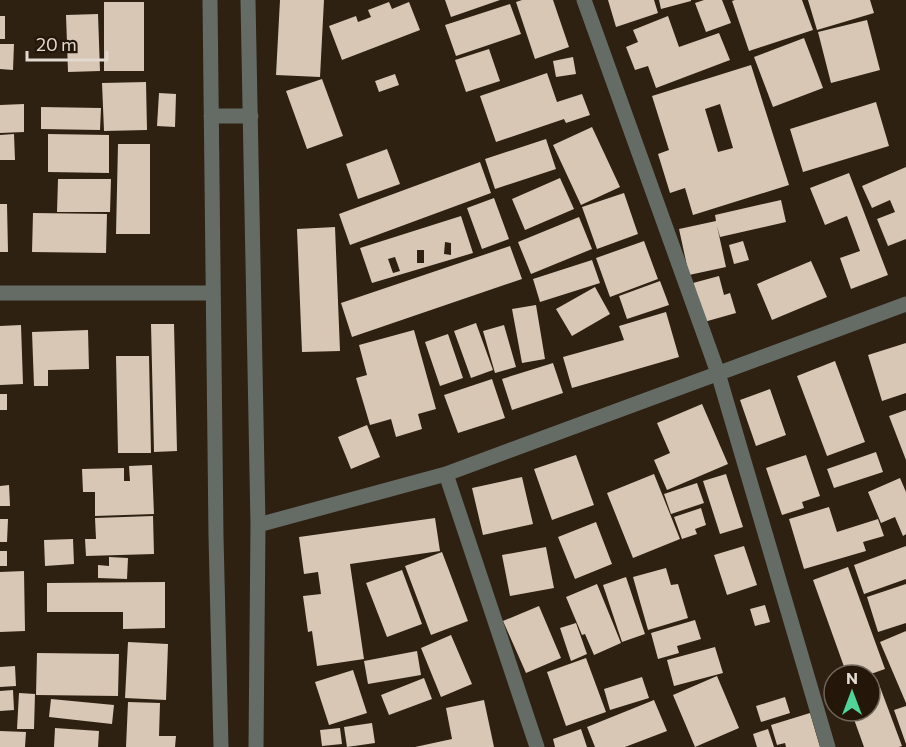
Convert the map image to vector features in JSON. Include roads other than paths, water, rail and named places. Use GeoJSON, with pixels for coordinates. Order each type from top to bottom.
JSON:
{"type":"FeatureCollection","features":[{"type":"Feature","properties":{"kind":"street"},"geometry":{"type":"LineString","coordinates":[[210,0],[221,747]]}},
{"type":"Feature","properties":{"kind":"street"},"geometry":{"type":"LineString","coordinates":[[248,0],[258,525],[255,747]]}},
{"type":"Feature","properties":{"kind":"street"},"geometry":{"type":"LineString","coordinates":[[584,0],[718,373],[828,747]]}},
{"type":"Feature","properties":{"kind":"street"},"geometry":{"type":"LineString","coordinates":[[211,116],[251,116]]}},
{"type":"Feature","properties":{"kind":"street"},"geometry":{"type":"LineString","coordinates":[[0,292],[213,292]]}},
{"type":"Feature","properties":{"kind":"street"},"geometry":{"type":"LineString","coordinates":[[258,525],[446,474],[906,304]]}},
{"type":"Feature","properties":{"kind":"street"},"geometry":{"type":"LineString","coordinates":[[446,474],[537,747]]}}]}
